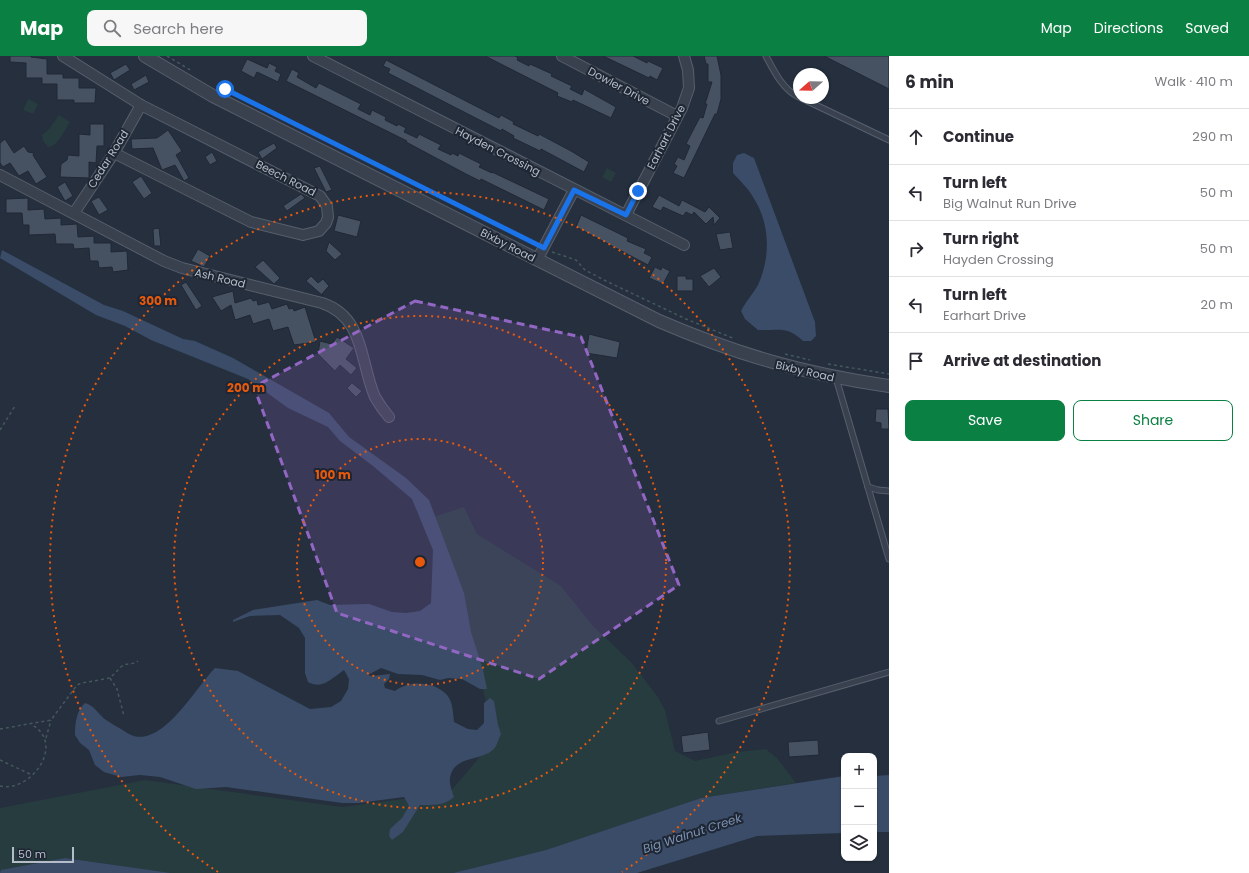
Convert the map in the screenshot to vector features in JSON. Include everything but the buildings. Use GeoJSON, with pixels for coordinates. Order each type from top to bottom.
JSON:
{"type":"FeatureCollection","features":[{"type":"Feature","properties":{"kind":"street","name":"Beech Road"},"geometry":{"type":"LineString","coordinates":[[63,56],[141,104],[320,196],[327,206],[328,217],[326,223],[319,231],[302,235],[251,222],[114,153]]}},
{"type":"Feature","properties":{"kind":"street","name":"Bixby Road"},"geometry":{"type":"LineString","coordinates":[[145,56],[220,99],[649,316],[708,342],[763,361],[836,378],[889,386]]}},
{"type":"Feature","properties":{"kind":"street","name":"Dowler Drive"},"geometry":{"type":"LineString","coordinates":[[562,56],[677,116]]}},
{"type":"Feature","properties":{"kind":"street","name":"Earhart Drive"},"geometry":{"type":"LineString","coordinates":[[626,215],[677,116],[689,88],[688,70],[684,56]]}},
{"type":"Feature","properties":{"kind":"street","name":"Hayden Crossing"},"geometry":{"type":"LineString","coordinates":[[316,57],[684,245]]}},
{"type":"Feature","properties":{"kind":"street","name":"Cedar Road"},"geometry":{"type":"LineString","coordinates":[[74,213],[114,153],[141,104]]}},
{"type":"Feature","properties":{"kind":"street","name":"Ash Road"},"geometry":{"type":"LineString","coordinates":[[0,175],[164,261],[182,268],[322,303],[336,310],[348,320],[355,333],[375,396],[389,417]]}},
{"type":"Feature","properties":{"kind":"street"},"geometry":{"type":"LineString","coordinates":[[537,260],[574,190]]}},
{"type":"Feature","properties":{"kind":"lane"},"geometry":{"type":"LineString","coordinates":[[766,56],[782,83],[793,94]]}},
{"type":"Feature","properties":{"kind":"lane"},"geometry":{"type":"LineString","coordinates":[[813,104],[889,140]]}},
{"type":"Feature","properties":{"kind":"lane"},"geometry":{"type":"LineString","coordinates":[[836,378],[889,559]]}},
{"type":"Feature","properties":{"kind":"lane"},"geometry":{"type":"LineString","coordinates":[[868,487],[889,491]]}},
{"type":"Feature","properties":{"kind":"lane"},"geometry":{"type":"LineString","coordinates":[[719,722],[889,672]]}},
{"type":"Feature","properties":{"kind":"path"},"geometry":{"type":"LineString","coordinates":[[167,56],[195,73]]}},
{"type":"Feature","properties":{"kind":"path"},"geometry":{"type":"LineString","coordinates":[[216,86],[558,255],[572,258],[585,270],[606,281],[686,319],[738,340]]}},
{"type":"Feature","properties":{"kind":"path"},"geometry":{"type":"LineString","coordinates":[[784,354],[811,360]]}},
{"type":"Feature","properties":{"kind":"path"},"geometry":{"type":"LineString","coordinates":[[825,364],[889,374]]}},
{"type":"Feature","properties":{"kind":"path"},"geometry":{"type":"LineString","coordinates":[[0,430],[15,406]]}},
{"type":"Feature","properties":{"kind":"path"},"geometry":{"type":"LineString","coordinates":[[0,786],[15,786],[32,775],[45,757],[47,748],[46,738],[51,720],[78,685],[110,678],[123,665],[138,661]]}},
{"type":"Feature","properties":{"kind":"path"},"geometry":{"type":"LineString","coordinates":[[110,678],[117,689],[124,716]]}},
{"type":"Feature","properties":{"kind":"path"},"geometry":{"type":"LineString","coordinates":[[0,729],[51,720]]}},
{"type":"Feature","properties":{"kind":"path"},"geometry":{"type":"LineString","coordinates":[[32,724],[46,738]]}},
{"type":"Feature","properties":{"kind":"path"},"geometry":{"type":"LineString","coordinates":[[0,760],[32,775]]}},
{"type":"Feature","properties":{"kind":"highlighted area"},"geometry":{"type":"Polygon","coordinates":[[[415,301],[581,337],[679,585],[539,679],[337,613],[254,387],[415,301]]]}},
{"type":"Feature","properties":{"kind":"green space"},"geometry":{"type":"Polygon","coordinates":[[[28,99],[38,104],[33,114],[23,110],[28,99]]]}},
{"type":"Feature","properties":{"kind":"green space"},"geometry":{"type":"Polygon","coordinates":[[[59,115],[70,122],[58,141],[52,146],[48,147],[43,141],[42,135],[49,129],[59,115]]]}},
{"type":"Feature","properties":{"kind":"green space"},"geometry":{"type":"Polygon","coordinates":[[[607,168],[616,173],[611,182],[602,177],[607,168]]]}},
{"type":"Feature","properties":{"kind":"green space"},"geometry":{"type":"Polygon","coordinates":[[[464,507],[477,534],[561,586],[592,625],[631,662],[658,697],[665,710],[675,751],[695,761],[737,752],[766,749],[777,758],[796,783],[701,798],[546,850],[453,873],[171,873],[65,858],[0,873],[0,808],[145,780],[342,807],[449,793],[496,738],[454,585],[430,518],[464,507]]]}},
{"type":"Feature","properties":{"kind":"water"},"geometry":{"type":"Polygon","coordinates":[[[744,153],[754,158],[815,322],[816,336],[811,341],[803,341],[787,331],[758,330],[745,319],[741,311],[758,285],[767,251],[767,240],[763,218],[759,207],[749,191],[733,173],[733,163],[737,155],[744,153]]]}},
{"type":"Feature","properties":{"kind":"water"},"geometry":{"type":"Polygon","coordinates":[[[2,250],[104,305],[123,311],[183,339],[195,341],[233,358],[329,413],[349,437],[406,478],[429,500],[464,593],[471,632],[483,670],[487,689],[480,689],[462,679],[448,678],[440,680],[422,675],[398,674],[381,668],[368,675],[390,674],[389,679],[384,684],[385,688],[395,691],[401,687],[414,684],[429,685],[442,690],[449,698],[454,722],[468,729],[477,730],[484,723],[484,703],[490,698],[494,701],[501,734],[496,746],[485,755],[464,761],[457,765],[450,778],[454,797],[446,802],[434,805],[420,805],[403,832],[392,840],[389,836],[390,829],[402,818],[409,806],[404,797],[359,803],[342,803],[226,787],[196,789],[160,777],[140,775],[121,777],[104,772],[95,765],[89,750],[80,743],[75,735],[78,714],[85,703],[94,708],[106,720],[129,734],[141,737],[153,734],[165,726],[177,714],[215,668],[238,671],[310,709],[331,707],[341,701],[348,689],[349,679],[344,670],[323,684],[318,685],[308,682],[305,673],[305,638],[299,628],[280,615],[250,616],[233,622],[233,620],[253,610],[317,600],[330,605],[369,604],[392,612],[406,613],[420,611],[431,603],[433,550],[412,499],[373,466],[340,441],[328,427],[288,408],[248,379],[151,340],[125,326],[96,315],[0,258],[2,250]]]}},
{"type":"Feature","properties":{"kind":"water"},"geometry":{"type":"Polygon","coordinates":[[[889,775],[889,832],[877,832],[877,776],[889,775]]]}},
{"type":"Feature","properties":{"kind":"water","name":"Big Walnut Creek"},"geometry":{"type":"Polygon","coordinates":[[[841,776],[841,833],[757,836],[637,873],[453,873],[546,850],[701,798],[841,776]]]}},
{"type":"Feature","properties":{"kind":"water"},"geometry":{"type":"Polygon","coordinates":[[[65,858],[171,873],[0,873],[1,870],[65,858]]]}},
{"type":"Feature","properties":{"kind":"route"},"geometry":{"type":"LineString","coordinates":[[225,89],[544,248],[574,190],[626,215],[638,191]]}}]}
